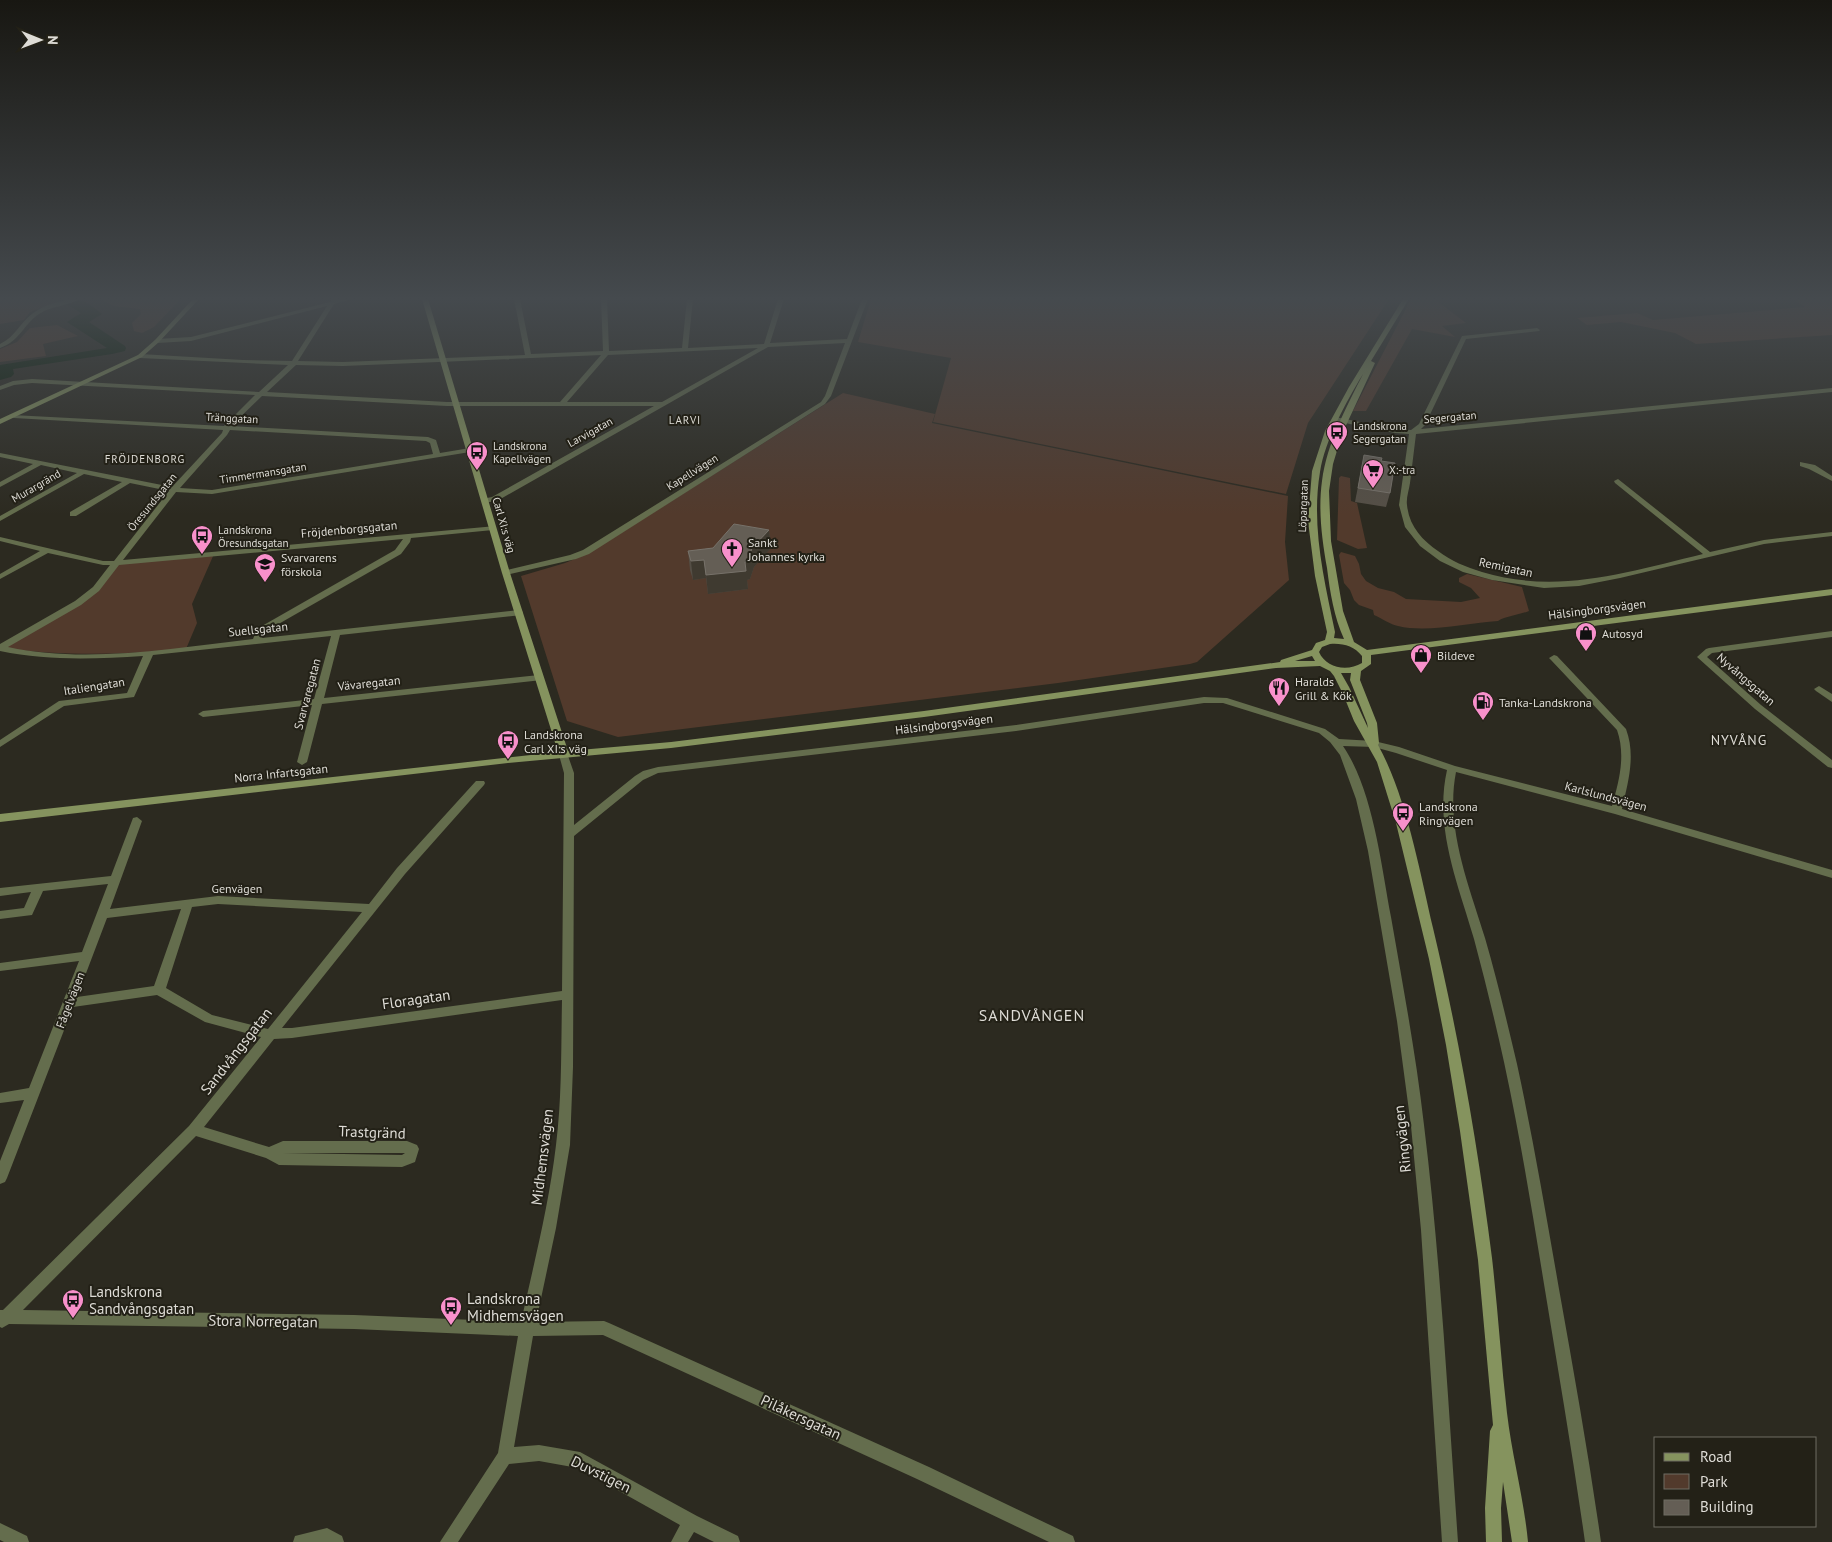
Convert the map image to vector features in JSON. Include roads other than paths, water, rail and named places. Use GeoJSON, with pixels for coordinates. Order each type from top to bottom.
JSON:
{"type":"FeatureCollection","features":[{"type":"Feature","properties":{"kind":"street"},"geometry":{"type":"LineString","coordinates":[[0,422],[109,371]]}},
{"type":"Feature","properties":{"kind":"street","name":"Öresundsgatan"},"geometry":{"type":"LineString","coordinates":[[0,648],[88,596],[117,563],[174,490],[225,434],[228,424],[285,371]]}},
{"type":"Feature","properties":{"kind":"street","name":"Carl XI:s väg"},"geometry":{"type":"LineString","coordinates":[[448,371],[506,573],[564,755]]}},
{"type":"Feature","properties":{"kind":"street"},"geometry":{"type":"LineString","coordinates":[[562,404],[591,371]]}},
{"type":"Feature","properties":{"kind":"street","name":"Larvigatan"},"geometry":{"type":"LineString","coordinates":[[485,500],[494,498],[722,371]]}},
{"type":"Feature","properties":{"kind":"street","name":"Kapellvägen"},"geometry":{"type":"LineString","coordinates":[[506,573],[573,557],[586,552],[823,403],[828,396],[838,371]]}},
{"type":"Feature","properties":{"kind":"street","name":"Löpargatan"},"geometry":{"type":"LineString","coordinates":[[1329,641],[1331,632],[1315,552],[1312,503],[1318,467],[1361,371]]}},
{"type":"Feature","properties":{"kind":"street"},"geometry":{"type":"LineString","coordinates":[[1413,432],[1422,425],[1448,371]]}},
{"type":"Feature","properties":{"kind":"street"},"geometry":{"type":"LineString","coordinates":[[0,388],[32,381],[457,404],[664,404]]}},
{"type":"Feature","properties":{"kind":"street","name":"Segergatan"},"geometry":{"type":"LineString","coordinates":[[1340,420],[1396,431],[1413,432],[1832,390]]}},
{"type":"Feature","properties":{"kind":"street","name":"Tränggatan"},"geometry":{"type":"LineString","coordinates":[[14,416],[428,439],[433,442],[437,455]]}},
{"type":"Feature","properties":{"kind":"street","name":"Löpargatan"},"geometry":{"type":"LineString","coordinates":[[1340,420],[1326,477],[1325,520],[1333,582],[1345,632],[1350,643]]}},
{"type":"Feature","properties":{"kind":"street","name":"Remigatan"},"geometry":{"type":"LineString","coordinates":[[1413,432],[1402,505],[1405,522],[1414,537],[1430,551],[1467,569],[1509,581],[1564,585],[1609,578],[1765,542],[1832,534]]}},
{"type":"Feature","properties":{"kind":"street","name":"Timmermansgatan"},"geometry":{"type":"LineString","coordinates":[[0,455],[174,490],[212,492],[470,450]]}},
{"type":"Feature","properties":{"kind":"street"},"geometry":{"type":"LineString","coordinates":[[0,485],[40,463]]}},
{"type":"Feature","properties":{"kind":"street"},"geometry":{"type":"LineString","coordinates":[[1803,464],[1832,479]]}},
{"type":"Feature","properties":{"kind":"street","name":"Murargränd"},"geometry":{"type":"LineString","coordinates":[[0,520],[83,472]]}},
{"type":"Feature","properties":{"kind":"street"},"geometry":{"type":"LineString","coordinates":[[73,514],[128,481]]}},
{"type":"Feature","properties":{"kind":"street"},"geometry":{"type":"LineString","coordinates":[[1618,481],[1709,555]]}},
{"type":"Feature","properties":{"kind":"street","name":"Fröjdenborgsgatan"},"geometry":{"type":"LineString","coordinates":[[0,539],[104,563],[117,563],[493,528]]}},
{"type":"Feature","properties":{"kind":"street"},"geometry":{"type":"LineString","coordinates":[[257,641],[259,634],[265,628],[398,552],[406,542],[407,537]]}},
{"type":"Feature","properties":{"kind":"street"},"geometry":{"type":"LineString","coordinates":[[0,577],[47,550]]}},
{"type":"Feature","properties":{"kind":"street","name":"Hälsingborgsvägen"},"geometry":{"type":"LineString","coordinates":[[1365,653],[1832,592]]}},
{"type":"Feature","properties":{"kind":"street","name":"Suellsgatan"},"geometry":{"type":"LineString","coordinates":[[0,648],[17,652],[48,654],[104,655],[149,653],[519,613]]}},
{"type":"Feature","properties":{"kind":"street","name":"Svarvaregatan"},"geometry":{"type":"LineString","coordinates":[[302,762],[336,633]]}},
{"type":"Feature","properties":{"kind":"street","name":"Nyvångsgatan"},"geometry":{"type":"LineString","coordinates":[[1832,634],[1709,651],[1703,654],[1702,657],[1758,706],[1832,764]]}},
{"type":"Feature","properties":{"kind":"street"},"geometry":{"type":"LineString","coordinates":[[1329,641],[1350,643],[1365,653],[1367,659],[1366,664],[1356,670],[1333,669]]}},
{"type":"Feature","properties":{"kind":"street","name":"Hälsingborgsvägen"},"geometry":{"type":"LineString","coordinates":[[1276,665],[1315,652],[1319,645],[1329,641]]}},
{"type":"Feature","properties":{"kind":"street"},"geometry":{"type":"LineString","coordinates":[[1315,652],[1317,658],[1333,669],[1343,680],[1360,723],[1374,744],[1384,769],[1415,873],[1451,1037],[1485,1262],[1499,1415],[1518,1516],[1520,1542]]}},
{"type":"Feature","properties":{"kind":"street","name":"Italiengatan"},"geometry":{"type":"LineString","coordinates":[[0,744],[62,703],[131,695],[149,653]]}},
{"type":"Feature","properties":{"kind":"street"},"geometry":{"type":"LineString","coordinates":[[1554,658],[1621,729],[1626,740],[1627,753],[1616,811]]}},
{"type":"Feature","properties":{"kind":"street","name":"Hälsingborgsvägen"},"geometry":{"type":"LineString","coordinates":[[564,755],[671,745],[822,727],[1276,665],[1323,663]]}},
{"type":"Feature","properties":{"kind":"street"},"geometry":{"type":"LineString","coordinates":[[1356,670],[1355,680],[1372,723],[1374,744]]}},
{"type":"Feature","properties":{"kind":"street","name":"Vävaregatan"},"geometry":{"type":"LineString","coordinates":[[203,714],[539,678]]}},
{"type":"Feature","properties":{"kind":"street"},"geometry":{"type":"LineString","coordinates":[[1819,690],[1832,699]]}},
{"type":"Feature","properties":{"kind":"street","name":"Hälsingborgsvägen"},"geometry":{"type":"LineString","coordinates":[[569,835],[639,778],[647,773],[658,770],[1016,728],[1204,700],[1224,700],[1281,717],[1322,731],[1335,742]]}},
{"type":"Feature","properties":{"kind":"street","name":"Karlslundsvägen"},"geometry":{"type":"LineString","coordinates":[[1335,742],[1374,744],[1452,768],[1616,811],[1832,874]]}},
{"type":"Feature","properties":{"kind":"street","name":"Ringvägen"},"geometry":{"type":"LineString","coordinates":[[1335,742],[1349,764],[1369,835],[1408,1045],[1428,1217],[1450,1542]]}},
{"type":"Feature","properties":{"kind":"street","name":"Norra Infartsgatan"},"geometry":{"type":"LineString","coordinates":[[0,818],[564,755]]}},
{"type":"Feature","properties":{"kind":"street","name":"Midhemsvägen"},"geometry":{"type":"LineString","coordinates":[[448,1542],[505,1456],[527,1329],[549,1228],[563,1145],[567,1068],[569,835],[569,773],[564,755]]}},
{"type":"Feature","properties":{"kind":"street"},"geometry":{"type":"LineString","coordinates":[[1452,768],[1447,790],[1453,847],[1485,959],[1513,1077],[1544,1244],[1593,1542]]}},
{"type":"Feature","properties":{"kind":"street","name":"Sandvångsgatan"},"geometry":{"type":"LineString","coordinates":[[2,1320],[194,1130],[401,871],[480,783]]}},
{"type":"Feature","properties":{"kind":"street","name":"Fågelvägen"},"geometry":{"type":"LineString","coordinates":[[0,1178],[69,1003],[137,821]]}},
{"type":"Feature","properties":{"kind":"street"},"geometry":{"type":"LineString","coordinates":[[0,892],[116,879]]}},
{"type":"Feature","properties":{"kind":"street"},"geometry":{"type":"LineString","coordinates":[[0,914],[28,912],[39,888]]}},
{"type":"Feature","properties":{"kind":"street","name":"Genvägen"},"geometry":{"type":"LineString","coordinates":[[103,914],[218,900],[371,908]]}},
{"type":"Feature","properties":{"kind":"street"},"geometry":{"type":"LineString","coordinates":[[69,1003],[159,990],[188,903]]}},
{"type":"Feature","properties":{"kind":"street"},"geometry":{"type":"LineString","coordinates":[[0,967],[87,956]]}},
{"type":"Feature","properties":{"kind":"street","name":"Floragatan"},"geometry":{"type":"LineString","coordinates":[[159,990],[209,1019],[270,1034],[301,1032],[567,995]]}},
{"type":"Feature","properties":{"kind":"street"},"geometry":{"type":"LineString","coordinates":[[0,1098],[33,1093]]}},
{"type":"Feature","properties":{"kind":"street"},"geometry":{"type":"LineString","coordinates":[[194,1130],[270,1153]]}},
{"type":"Feature","properties":{"kind":"street","name":"Trastgränd"},"geometry":{"type":"LineString","coordinates":[[283,1147],[408,1147],[412,1149],[410,1158],[402,1161],[279,1159],[270,1153],[283,1147]]}},
{"type":"Feature","properties":{"kind":"street","name":"Stora Norregatan"},"geometry":{"type":"LineString","coordinates":[[2,1320],[354,1322],[527,1329]]}},
{"type":"Feature","properties":{"kind":"street","name":"Pilåkersgatan"},"geometry":{"type":"LineString","coordinates":[[527,1329],[604,1328],[914,1469],[1067,1542]]}},
{"type":"Feature","properties":{"kind":"street"},"geometry":{"type":"LineString","coordinates":[[1494,1542],[1493,1508],[1499,1415]]}},
{"type":"Feature","properties":{"kind":"street","name":"Duvstigen"},"geometry":{"type":"LineString","coordinates":[[505,1456],[539,1453],[580,1460],[690,1522],[732,1542]]}},
{"type":"Feature","properties":{"kind":"street"},"geometry":{"type":"LineString","coordinates":[[679,1542],[690,1522]]}},
{"type":"Feature","properties":{"kind":"street"},"geometry":{"type":"LineString","coordinates":[[0,1531],[21,1542]]}},
{"type":"Feature","properties":{"kind":"street"},"geometry":{"type":"LineString","coordinates":[[301,1542],[327,1536],[336,1542]]}},
{"type":"Feature","properties":{"kind":"place","name":"Landskrona Segergatan"},"geometry":{"type":"Point","coordinates":[1337,451]}},
{"type":"Feature","properties":{"kind":"place","name":"Landskrona Kapellvägen"},"geometry":{"type":"Point","coordinates":[477,471]}},
{"type":"Feature","properties":{"kind":"place","name":"X:-tra"},"geometry":{"type":"Point","coordinates":[1373,489]}},
{"type":"Feature","properties":{"kind":"place","name":"Landskrona Öresundsgatan"},"geometry":{"type":"Point","coordinates":[202,555]}},
{"type":"Feature","properties":{"kind":"place","name":"Sankt Johannes kyrka"},"geometry":{"type":"Point","coordinates":[732,568]}},
{"type":"Feature","properties":{"kind":"place","name":"Svarvarens förskola"},"geometry":{"type":"Point","coordinates":[265,583]}},
{"type":"Feature","properties":{"kind":"place","name":"Autosyd"},"geometry":{"type":"Point","coordinates":[1586,652]}},
{"type":"Feature","properties":{"kind":"place","name":"Bildeve"},"geometry":{"type":"Point","coordinates":[1421,674]}},
{"type":"Feature","properties":{"kind":"place","name":"Haralds Grill & Kök"},"geometry":{"type":"Point","coordinates":[1279,707]}},
{"type":"Feature","properties":{"kind":"place","name":"Tanka-Landskrona"},"geometry":{"type":"Point","coordinates":[1483,721]}},
{"type":"Feature","properties":{"kind":"place","name":"Landskrona Carl XI:s väg"},"geometry":{"type":"Point","coordinates":[508,760]}},
{"type":"Feature","properties":{"kind":"place","name":"Landskrona Ringvägen"},"geometry":{"type":"Point","coordinates":[1403,832]}},
{"type":"Feature","properties":{"kind":"place","name":"Landskrona Sandvångsgatan"},"geometry":{"type":"Point","coordinates":[73,1319]}},
{"type":"Feature","properties":{"kind":"place","name":"Landskrona Midhemsvägen"},"geometry":{"type":"Point","coordinates":[451,1326]}},
{"type":"Feature","properties":{"kind":"district","name":"LARVI"},"geometry":{"type":"Point","coordinates":[685,420]}},
{"type":"Feature","properties":{"kind":"district","name":"FRÖJDENBORG"},"geometry":{"type":"Point","coordinates":[145,459]}},
{"type":"Feature","properties":{"kind":"district","name":"NYVÅNG"},"geometry":{"type":"Point","coordinates":[1739,740]}},
{"type":"Feature","properties":{"kind":"district","name":"SANDVÅNGEN"},"geometry":{"type":"Point","coordinates":[1032,1015]}}]}
